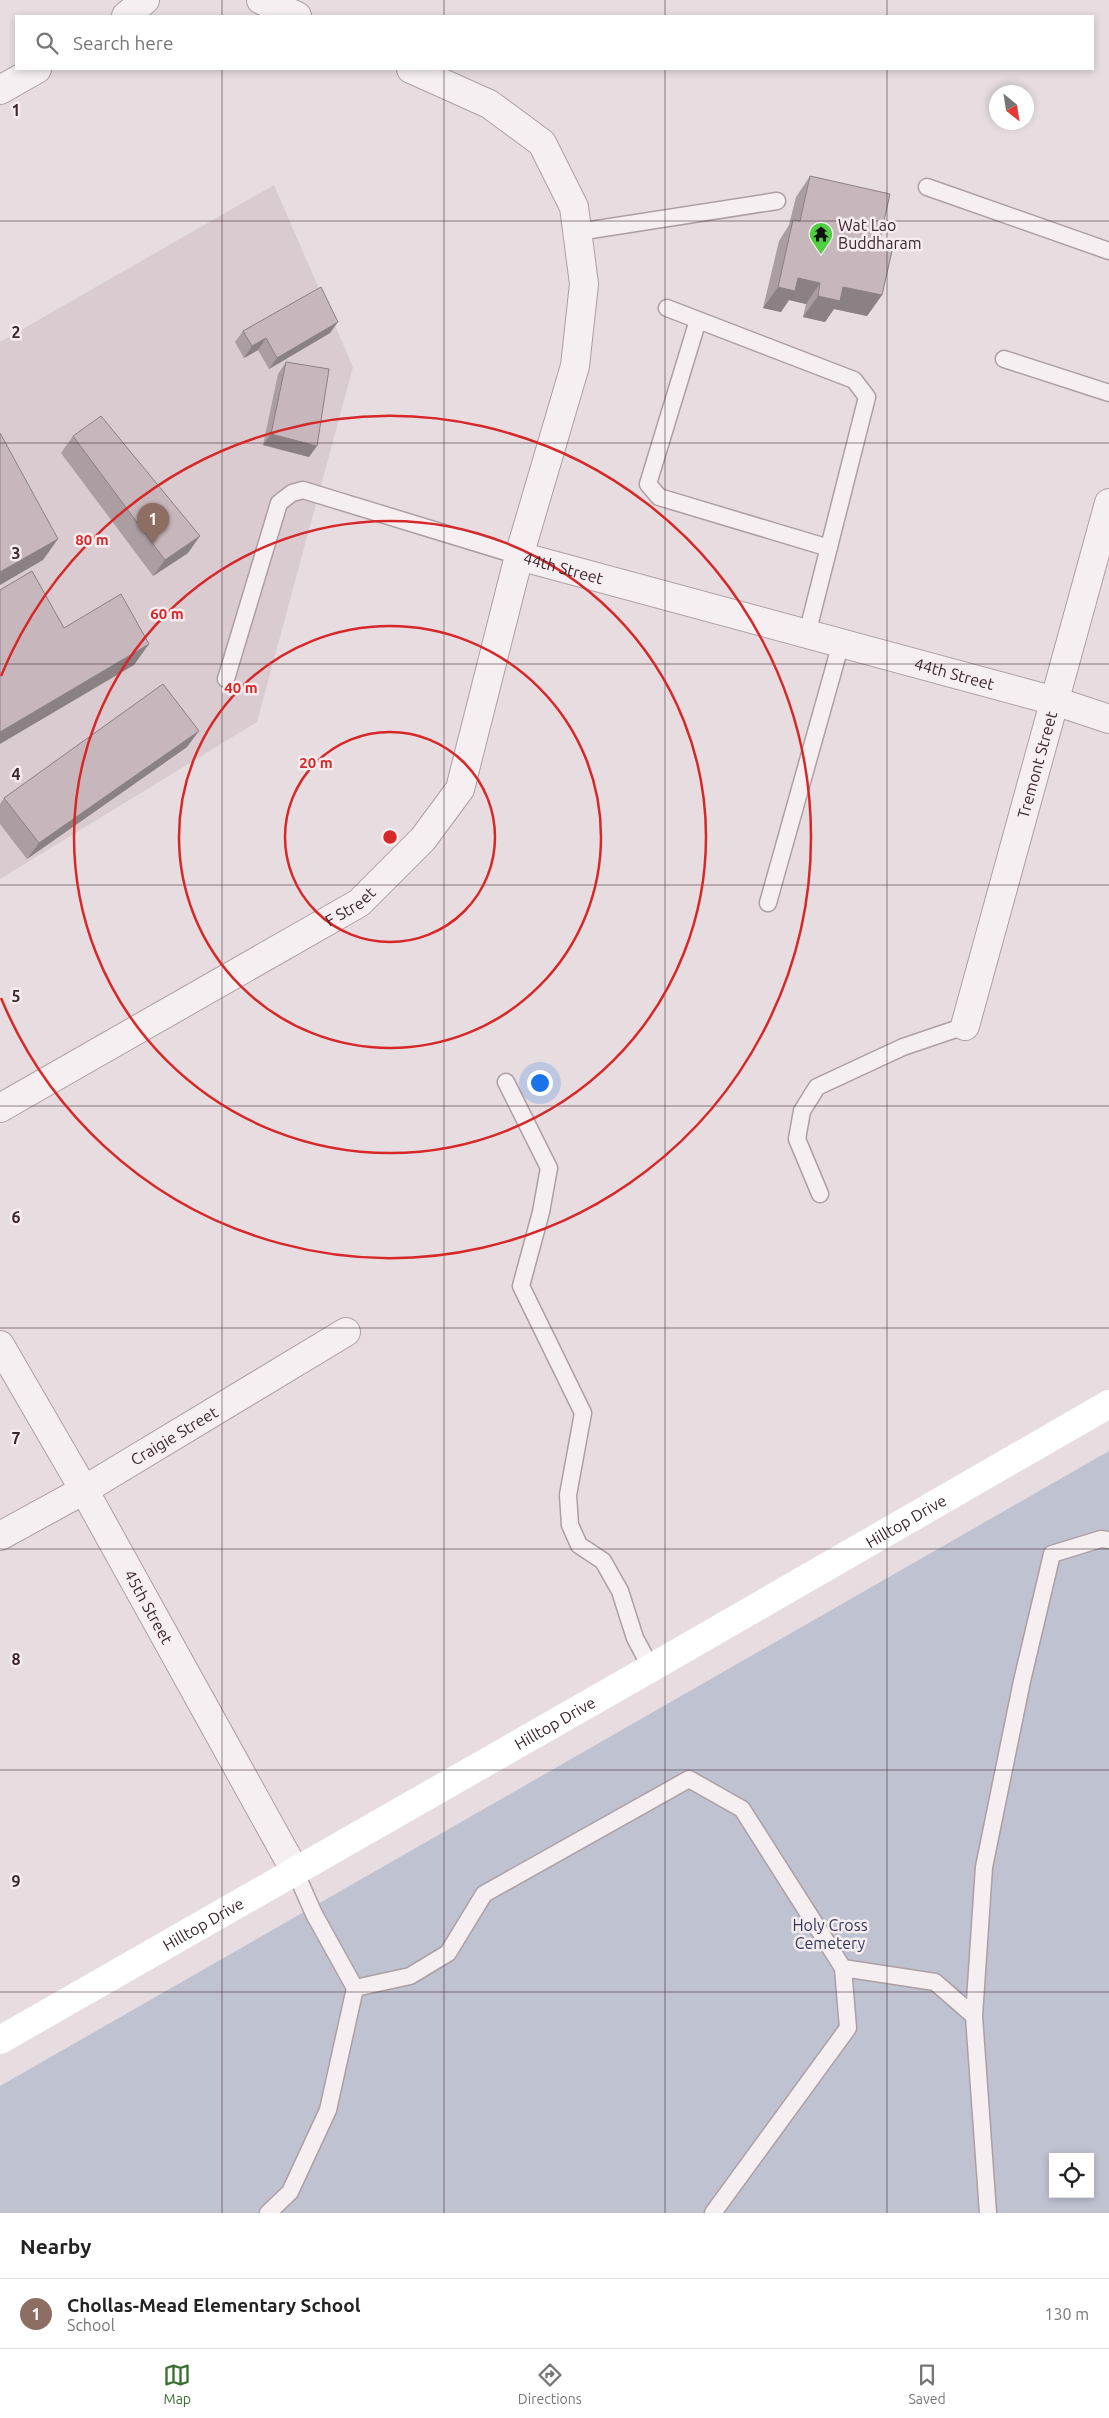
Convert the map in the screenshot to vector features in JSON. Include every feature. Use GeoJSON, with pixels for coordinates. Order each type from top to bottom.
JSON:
{"type":"FeatureCollection","features":[{"type":"Feature","properties":{"kind":"street"},"geometry":{"type":"LineString","coordinates":[[127,15],[145,0]]}},
{"type":"Feature","properties":{"kind":"street"},"geometry":{"type":"LineString","coordinates":[[261,0],[295,15]]}},
{"type":"Feature","properties":{"kind":"street"},"geometry":{"type":"LineString","coordinates":[[0,90],[35,70]]}},
{"type":"Feature","properties":{"kind":"street","name":"44th Street"},"geometry":{"type":"LineString","coordinates":[[413,70],[489,104],[542,143],[574,207],[584,284],[575,366],[519,556],[1055,701],[1109,719]]}},
{"type":"Feature","properties":{"kind":"street","name":"Tremont Street"},"geometry":{"type":"LineString","coordinates":[[965,1026],[1109,503]]}},
{"type":"Feature","properties":{"kind":"street","name":"F Street"},"geometry":{"type":"LineString","coordinates":[[0,1108],[359,903],[422,839],[460,789],[519,556]]}},
{"type":"Feature","properties":{"kind":"street","name":"Craigie Street"},"geometry":{"type":"LineString","coordinates":[[0,1536],[84,1490],[346,1332]]}},
{"type":"Feature","properties":{"kind":"street","name":"45th Street"},"geometry":{"type":"LineString","coordinates":[[0,1345],[84,1490],[295,1871]]}},
{"type":"Feature","properties":{"kind":"street","name":"Hilltop Drive"},"geometry":{"type":"LineString","coordinates":[[0,2040],[1109,1404]]}},
{"type":"Feature","properties":{"kind":"lane"},"geometry":{"type":"LineString","coordinates":[[927,187],[1109,251]]}},
{"type":"Feature","properties":{"kind":"lane"},"geometry":{"type":"LineString","coordinates":[[578,232],[777,201]]}},
{"type":"Feature","properties":{"kind":"lane"},"geometry":{"type":"LineString","coordinates":[[667,308],[854,380],[867,397],[807,634]]}},
{"type":"Feature","properties":{"kind":"lane"},"geometry":{"type":"LineString","coordinates":[[698,320],[648,484],[659,497],[829,548]]}},
{"type":"Feature","properties":{"kind":"lane"},"geometry":{"type":"LineString","coordinates":[[1004,359],[1109,393]]}},
{"type":"Feature","properties":{"kind":"lane"},"geometry":{"type":"LineString","coordinates":[[226,678],[279,503],[292,493],[303,490],[519,556]]}},
{"type":"Feature","properties":{"kind":"lane"},"geometry":{"type":"LineString","coordinates":[[768,903],[841,643]]}},
{"type":"Feature","properties":{"kind":"lane"},"geometry":{"type":"LineString","coordinates":[[820,1194],[797,1139],[802,1111],[816,1087],[903,1047],[965,1026]]}},
{"type":"Feature","properties":{"kind":"lane"},"geometry":{"type":"LineString","coordinates":[[506,1082],[549,1168],[541,1212],[521,1286],[584,1414],[568,1495],[570,1525],[578,1545],[602,1561],[620,1590],[635,1638],[651,1668]]}},
{"type":"Feature","properties":{"kind":"lane"},"geometry":{"type":"LineString","coordinates":[[988,2213],[974,2016],[984,1867],[1022,1681],[1052,1554],[1101,1539],[1109,1540]]}},
{"type":"Feature","properties":{"kind":"lane"},"geometry":{"type":"LineString","coordinates":[[356,1988],[410,1976],[448,1953],[484,1894],[689,1779],[742,1809],[843,1968],[848,2028],[713,2213]]}},
{"type":"Feature","properties":{"kind":"lane"},"geometry":{"type":"LineString","coordinates":[[268,2213],[290,2192],[328,2110],[356,1988],[314,1914],[295,1871]]}},
{"type":"Feature","properties":{"kind":"lane"},"geometry":{"type":"LineString","coordinates":[[843,1968],[935,1982],[974,2016]]}},
{"type":"Feature","properties":{"kind":"shaded area"},"geometry":{"type":"Polygon","coordinates":[[[274,185],[353,367],[257,722],[0,879],[0,342],[274,185]]]}},
{"type":"Feature","properties":{"kind":"green space","name":"Holy Cross Cemetery"},"geometry":{"type":"Polygon","coordinates":[[[1109,1451],[1109,2213],[0,2213],[0,2086],[1109,1451]]]}},
{"type":"Feature","properties":{"kind":"building","name":"Wat Lao Buddharam"},"geometry":{"type":"Polygon","coordinates":[[[810,176],[890,194],[878,248],[892,251],[882,295],[843,287],[840,301],[818,296],[820,283],[798,278],[795,291],[778,287],[793,220],[800,221],[810,176]]]}},
{"type":"Feature","properties":{"kind":"building"},"geometry":{"type":"Polygon","coordinates":[[[321,287],[338,322],[277,358],[266,338],[252,346],[243,331],[321,287]]]}},
{"type":"Feature","properties":{"kind":"building"},"geometry":{"type":"Polygon","coordinates":[[[286,362],[329,369],[317,446],[271,434],[286,362]]]}},
{"type":"Feature","properties":{"kind":"building"},"geometry":{"type":"Polygon","coordinates":[[[101,416],[200,536],[165,560],[73,436],[101,416]]]}},
{"type":"Feature","properties":{"kind":"building"},"geometry":{"type":"Polygon","coordinates":[[[0,433],[58,539],[0,572],[0,433]]]}},
{"type":"Feature","properties":{"kind":"building"},"geometry":{"type":"Polygon","coordinates":[[[32,571],[64,628],[121,594],[149,644],[0,732],[0,590],[32,571]]]}},
{"type":"Feature","properties":{"kind":"building"},"geometry":{"type":"Polygon","coordinates":[[[163,684],[199,731],[39,843],[4,798],[163,684]]]}},
{"type":"Feature","properties":{"kind":"place","name":"Wat Lao Buddharam"},"geometry":{"type":"Point","coordinates":[821,255]}},
{"type":"Feature","properties":{"kind":"place","name":"Chollas-Mead Elementary School"},"geometry":{"type":"Point","coordinates":[153,544]}}]}
